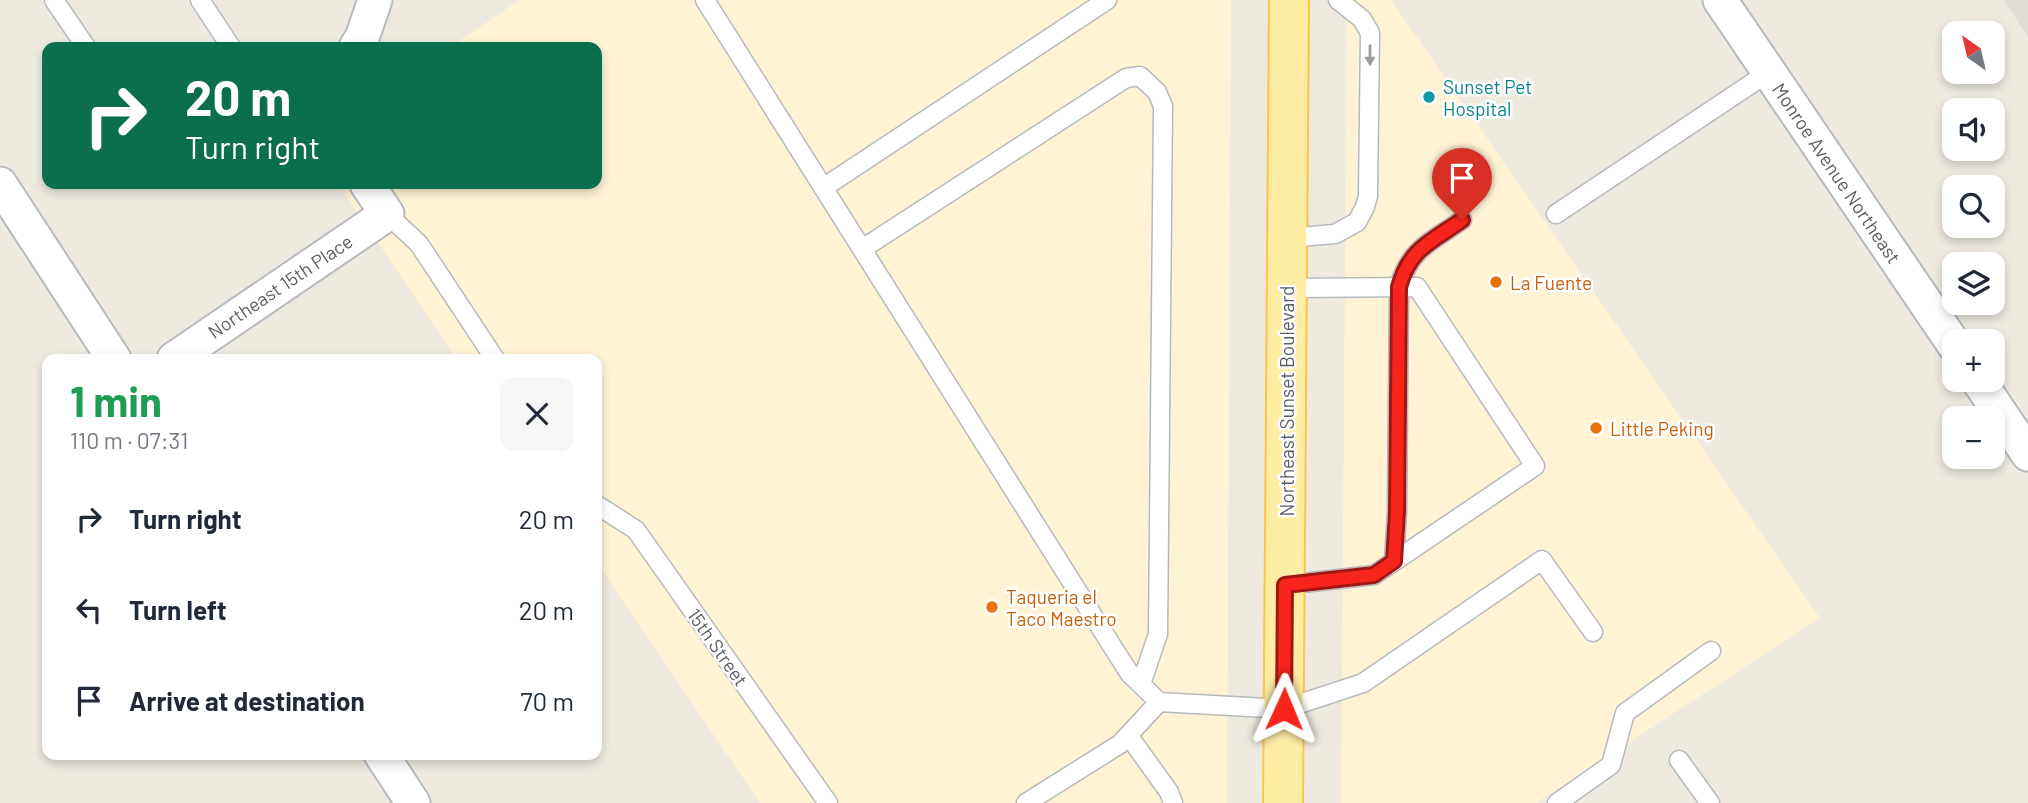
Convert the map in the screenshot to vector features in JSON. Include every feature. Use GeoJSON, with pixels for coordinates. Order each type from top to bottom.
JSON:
{"type":"FeatureCollection","features":[{"type":"Feature","properties":{"kind":"main road","name":"Northeast Sunset Boulevard"},"geometry":{"type":"LineString","coordinates":[[1283,803],[1289,0]]}},
{"type":"Feature","properties":{"kind":"street"},"geometry":{"type":"LineString","coordinates":[[359,42],[375,0]]}},
{"type":"Feature","properties":{"kind":"street","name":"Monroe Avenue Northeast"},"geometry":{"type":"LineString","coordinates":[[1720,0],[1943,329]]}},
{"type":"Feature","properties":{"kind":"street"},"geometry":{"type":"LineString","coordinates":[[0,184],[111,354]]}},
{"type":"Feature","properties":{"kind":"street"},"geometry":{"type":"LineString","coordinates":[[370,189],[387,214]]}},
{"type":"Feature","properties":{"kind":"street","name":"Northeast 15th Place"},"geometry":{"type":"LineString","coordinates":[[181,354],[387,214]]}},
{"type":"Feature","properties":{"kind":"street"},"geometry":{"type":"LineString","coordinates":[[1986,392],[2028,454]]}},
{"type":"Feature","properties":{"kind":"street"},"geometry":{"type":"LineString","coordinates":[[385,760],[414,803]]}},
{"type":"Feature","properties":{"kind":"lane"},"geometry":{"type":"LineString","coordinates":[[54,0],[83,42]]}},
{"type":"Feature","properties":{"kind":"lane"},"geometry":{"type":"LineString","coordinates":[[200,0],[229,42]]}},
{"type":"Feature","properties":{"kind":"lane"},"geometry":{"type":"LineString","coordinates":[[705,0],[1130,674],[1159,702],[1284,709],[1363,683],[1542,560],[1593,632]]}},
{"type":"Feature","properties":{"kind":"lane"},"geometry":{"type":"LineString","coordinates":[[823,188],[1107,0]]}},
{"type":"Feature","properties":{"kind":"lane"},"geometry":{"type":"LineString","coordinates":[[1287,238],[1335,234],[1357,222],[1368,196],[1370,33],[1362,19],[1338,0]]}},
{"type":"Feature","properties":{"kind":"lane"},"geometry":{"type":"LineString","coordinates":[[1556,214],[1769,72]]}},
{"type":"Feature","properties":{"kind":"lane"},"geometry":{"type":"LineString","coordinates":[[862,248],[1126,78],[1140,76],[1157,92],[1163,106],[1158,634],[1141,684]]}},
{"type":"Feature","properties":{"kind":"lane"},"geometry":{"type":"LineString","coordinates":[[387,214],[419,244],[492,354]]}},
{"type":"Feature","properties":{"kind":"lane"},"geometry":{"type":"LineString","coordinates":[[1394,561],[1397,512],[1399,287],[1411,258],[1462,220]]}},
{"type":"Feature","properties":{"kind":"lane"},"geometry":{"type":"LineString","coordinates":[[1285,585],[1374,575],[1535,466],[1417,287],[1287,288]]}},
{"type":"Feature","properties":{"kind":"lane","name":"15th Street"},"geometry":{"type":"LineString","coordinates":[[602,508],[636,530],[828,803]]}},
{"type":"Feature","properties":{"kind":"lane"},"geometry":{"type":"LineString","coordinates":[[1557,803],[1611,765],[1625,713],[1711,651]]}},
{"type":"Feature","properties":{"kind":"lane"},"geometry":{"type":"LineString","coordinates":[[1026,803],[1120,744],[1159,702]]}},
{"type":"Feature","properties":{"kind":"lane"},"geometry":{"type":"LineString","coordinates":[[1128,735],[1169,792],[1172,803]]}},
{"type":"Feature","properties":{"kind":"lane"},"geometry":{"type":"LineString","coordinates":[[1679,760],[1710,803]]}},
{"type":"Feature","properties":{"kind":"shaded area"},"geometry":{"type":"Polygon","coordinates":[[[520,0],[1231,0],[1227,803],[760,803],[602,570],[602,354],[454,354],[341,189],[602,189],[602,42],[457,42],[520,0]]]}},
{"type":"Feature","properties":{"kind":"shaded area"},"geometry":{"type":"Polygon","coordinates":[[[1347,0],[1391,0],[1820,618],[1536,803],[1341,803],[1347,0]]]}},
{"type":"Feature","properties":{"kind":"shaded area"},"geometry":{"type":"Polygon","coordinates":[[[2004,0],[2028,0],[2028,37],[2004,0]]]}},
{"type":"Feature","properties":{"kind":"place","name":"Sunset Pet Hospital"},"geometry":{"type":"Point","coordinates":[1429,97]}},
{"type":"Feature","properties":{"kind":"place","name":"La Fuente"},"geometry":{"type":"Point","coordinates":[1496,282]}},
{"type":"Feature","properties":{"kind":"place","name":"Little Peking"},"geometry":{"type":"Point","coordinates":[1596,428]}},
{"type":"Feature","properties":{"kind":"place","name":"Taqueria el Taco Maestro"},"geometry":{"type":"Point","coordinates":[992,607]}},
{"type":"Feature","properties":{"kind":"route"},"geometry":{"type":"LineString","coordinates":[[1284,709],[1285,585],[1374,575],[1394,561],[1397,512],[1399,287],[1411,258],[1462,220]]}}]}
